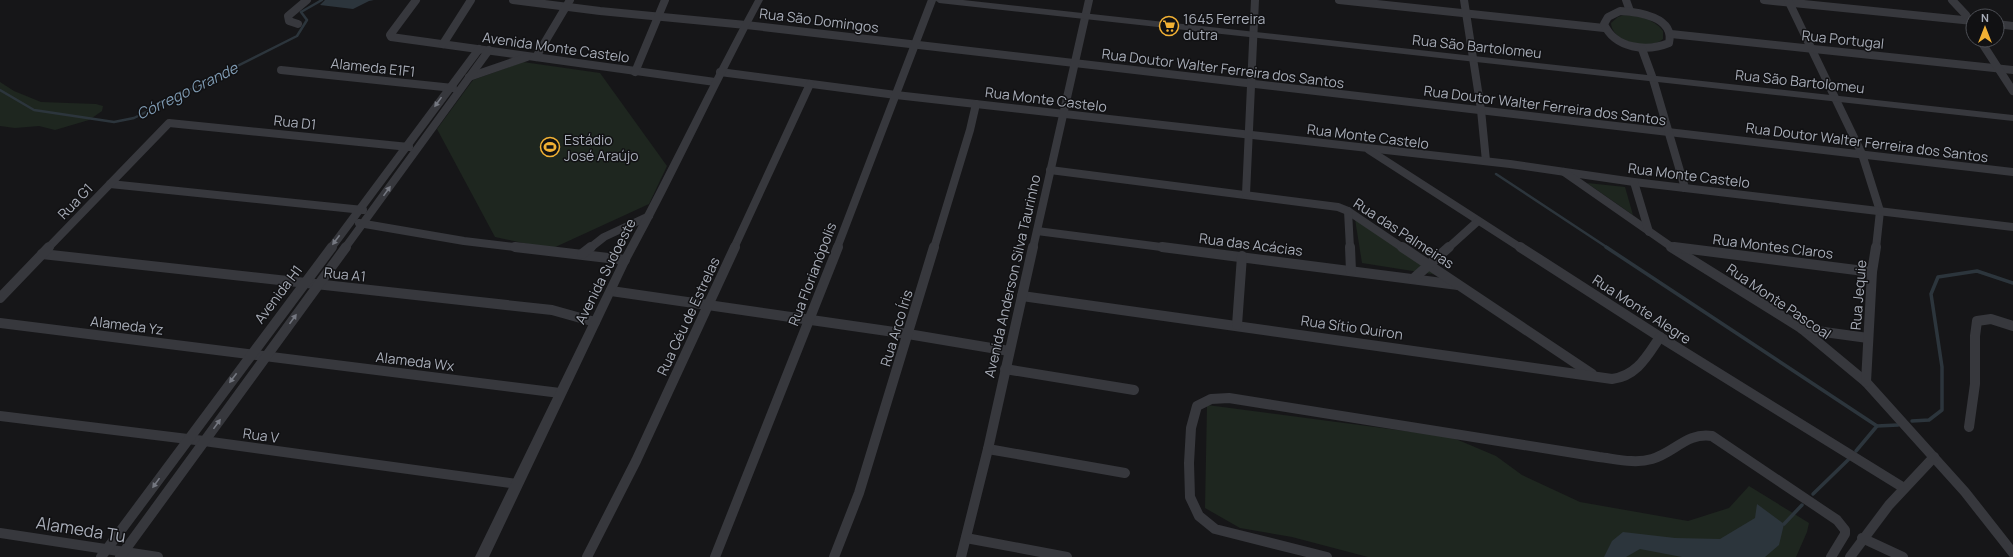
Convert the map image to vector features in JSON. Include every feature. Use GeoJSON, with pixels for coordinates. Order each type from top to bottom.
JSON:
{"type":"FeatureCollection","features":[{"type":"Feature","properties":{"kind":"street"},"geometry":{"type":"LineString","coordinates":[[298,24],[289,21],[288,16],[293,10],[307,0]]}},
{"type":"Feature","properties":{"kind":"street","name":"Avenida Monte Castelo"},"geometry":{"type":"LineString","coordinates":[[416,0],[390,35],[394,38],[715,82]]}},
{"type":"Feature","properties":{"kind":"street"},"geometry":{"type":"LineString","coordinates":[[443,44],[471,0]]}},
{"type":"Feature","properties":{"kind":"street","name":"Rua São Domingos"},"geometry":{"type":"LineString","coordinates":[[512,0],[566,8],[656,18],[746,25],[1074,63]]}},
{"type":"Feature","properties":{"kind":"street"},"geometry":{"type":"LineString","coordinates":[[470,77],[532,57],[570,0]]}},
{"type":"Feature","properties":{"kind":"street"},"geometry":{"type":"LineString","coordinates":[[635,72],[656,18],[665,0]]}},
{"type":"Feature","properties":{"kind":"street","name":"Avenida Sudoeste"},"geometry":{"type":"LineString","coordinates":[[482,557],[625,260],[649,216],[720,72],[759,0]]}},
{"type":"Feature","properties":{"kind":"street","name":"Rua Florianópolis"},"geometry":{"type":"LineString","coordinates":[[715,557],[810,320],[932,0]]}},
{"type":"Feature","properties":{"kind":"street","name":"Rua São Bartolomeu"},"geometry":{"type":"LineString","coordinates":[[939,0],[1836,100],[2013,118]]}},
{"type":"Feature","properties":{"kind":"street","name":"Avenida Anderson Silva Taurinho"},"geometry":{"type":"LineString","coordinates":[[961,557],[988,449],[1089,0]]}},
{"type":"Feature","properties":{"kind":"street"},"geometry":{"type":"LineString","coordinates":[[1246,194],[1247,135],[1255,0]]}},
{"type":"Feature","properties":{"kind":"street"},"geometry":{"type":"LineString","coordinates":[[1339,0],[1604,28],[1614,39],[1642,49],[1665,46],[1669,43],[1671,34],[1664,24],[1656,19],[1630,11],[1612,13],[1606,17],[1604,28]]}},
{"type":"Feature","properties":{"kind":"street"},"geometry":{"type":"LineString","coordinates":[[1464,0],[1481,110],[1486,161]]}},
{"type":"Feature","properties":{"kind":"street"},"geometry":{"type":"LineString","coordinates":[[1626,0],[1630,11]]}},
{"type":"Feature","properties":{"kind":"street"},"geometry":{"type":"LineString","coordinates":[[1764,0],[1789,1],[1965,20]]}},
{"type":"Feature","properties":{"kind":"street"},"geometry":{"type":"LineString","coordinates":[[1952,0],[1965,14]]}},
{"type":"Feature","properties":{"kind":"street"},"geometry":{"type":"LineString","coordinates":[[1789,1],[1862,154],[1880,211]]}},
{"type":"Feature","properties":{"kind":"street","name":"Rua Portugal"},"geometry":{"type":"LineString","coordinates":[[1671,34],[2013,70]]}},
{"type":"Feature","properties":{"kind":"street"},"geometry":{"type":"LineString","coordinates":[[1985,48],[2013,91]]}},
{"type":"Feature","properties":{"kind":"street"},"geometry":{"type":"LineString","coordinates":[[1642,49],[1653,79],[1685,188]]}},
{"type":"Feature","properties":{"kind":"street","name":"Avenida H1"},"geometry":{"type":"LineString","coordinates":[[121,554],[470,77],[484,50]]}},
{"type":"Feature","properties":{"kind":"street","name":"Avenida H1"},"geometry":{"type":"LineString","coordinates":[[104,553],[449,88],[484,50]]}},
{"type":"Feature","properties":{"kind":"street","name":"Rua Doutor Walter Ferreira dos Santos"},"geometry":{"type":"LineString","coordinates":[[1074,63],[2013,172]]}},
{"type":"Feature","properties":{"kind":"street","name":"Alameda E1F1"},"geometry":{"type":"LineString","coordinates":[[281,70],[461,89]]}},
{"type":"Feature","properties":{"kind":"street","name":"Rua Monte Castelo"},"geometry":{"type":"LineString","coordinates":[[720,72],[976,104],[1486,161],[1634,182],[2013,227]]}},
{"type":"Feature","properties":{"kind":"street","name":"Rua Céu de Estrelas"},"geometry":{"type":"LineString","coordinates":[[587,557],[636,461],[810,84]]}},
{"type":"Feature","properties":{"kind":"street","name":"Rua Arco Íris"},"geometry":{"type":"LineString","coordinates":[[834,557],[859,493],[976,104]]}},
{"type":"Feature","properties":{"kind":"street","name":"Rua D1"},"geometry":{"type":"LineString","coordinates":[[170,123],[418,148]]}},
{"type":"Feature","properties":{"kind":"street","name":"Rua G1"},"geometry":{"type":"LineString","coordinates":[[0,298],[170,123]]}},
{"type":"Feature","properties":{"kind":"street","name":"Rua Monte Alegre"},"geometry":{"type":"LineString","coordinates":[[1368,149],[1660,338],[1904,488]]}},
{"type":"Feature","properties":{"kind":"street","name":"Rua das Palmeiras"},"geometry":{"type":"LineString","coordinates":[[1050,170],[1338,207],[1348,211],[1462,285],[1596,376]]}},
{"type":"Feature","properties":{"kind":"street","name":"Rua Monte Pascoal"},"geometry":{"type":"LineString","coordinates":[[1563,172],[1671,247],[1800,328],[1866,382],[1965,492],[2013,552]]}},
{"type":"Feature","properties":{"kind":"street"},"geometry":{"type":"LineString","coordinates":[[1634,182],[1649,232]]}},
{"type":"Feature","properties":{"kind":"street"},"geometry":{"type":"LineString","coordinates":[[110,184],[373,211]]}},
{"type":"Feature","properties":{"kind":"street"},"geometry":{"type":"LineString","coordinates":[[1348,211],[1351,271]]}},
{"type":"Feature","properties":{"kind":"street","name":"Rua Jequie"},"geometry":{"type":"LineString","coordinates":[[1866,382],[1872,272],[1880,211]]}},
{"type":"Feature","properties":{"kind":"street"},"geometry":{"type":"LineString","coordinates":[[582,254],[604,237],[649,216]]}},
{"type":"Feature","properties":{"kind":"street"},"geometry":{"type":"LineString","coordinates":[[1413,279],[1478,221]]}},
{"type":"Feature","properties":{"kind":"street"},"geometry":{"type":"LineString","coordinates":[[350,222],[464,241],[625,260]]}},
{"type":"Feature","properties":{"kind":"street","name":"Rua das Acácias"},"geometry":{"type":"LineString","coordinates":[[1037,231],[1462,285]]}},
{"type":"Feature","properties":{"kind":"street","name":"Rua Montes Claros"},"geometry":{"type":"LineString","coordinates":[[1671,247],[1872,272]]}},
{"type":"Feature","properties":{"kind":"street","name":"Rua A1"},"geometry":{"type":"LineString","coordinates":[[42,254],[552,310],[596,322]]}},
{"type":"Feature","properties":{"kind":"street"},"geometry":{"type":"LineString","coordinates":[[1237,325],[1242,256]]}},
{"type":"Feature","properties":{"kind":"street"},"geometry":{"type":"LineString","coordinates":[[610,291],[908,334],[1009,351]]}},
{"type":"Feature","properties":{"kind":"street","name":"Rua Sítio Quiron"},"geometry":{"type":"LineString","coordinates":[[1022,296],[1237,325],[1612,379],[1628,377],[1638,369],[1660,338]]}},
{"type":"Feature","properties":{"kind":"street"},"geometry":{"type":"LineString","coordinates":[[1969,427],[1975,384],[1975,336],[1977,321],[1991,319],[2013,326]]}},
{"type":"Feature","properties":{"kind":"street","name":"Alameda Yz"},"geometry":{"type":"LineString","coordinates":[[0,323],[266,357]]}},
{"type":"Feature","properties":{"kind":"street"},"geometry":{"type":"LineString","coordinates":[[1800,328],[1868,338]]}},
{"type":"Feature","properties":{"kind":"street","name":"Alameda Wx"},"geometry":{"type":"LineString","coordinates":[[266,357],[560,393]]}},
{"type":"Feature","properties":{"kind":"street"},"geometry":{"type":"LineString","coordinates":[[1005,369],[1134,390]]}},
{"type":"Feature","properties":{"kind":"street"},"geometry":{"type":"LineString","coordinates":[[1327,557],[1228,533],[1206,525],[1198,516],[1192,505],[1190,497],[1190,437],[1192,421],[1197,406],[1211,399],[1229,398],[1336,416],[1642,461],[1653,458],[1690,438],[1704,434],[1712,436],[1762,468],[1836,520],[1845,530],[1845,534],[1831,557]]}},
{"type":"Feature","properties":{"kind":"street","name":"Rua V"},"geometry":{"type":"LineString","coordinates":[[0,416],[204,441],[517,484]]}},
{"type":"Feature","properties":{"kind":"street"},"geometry":{"type":"LineString","coordinates":[[988,449],[1124,474]]}},
{"type":"Feature","properties":{"kind":"street"},"geometry":{"type":"LineString","coordinates":[[1850,557],[1862,538],[1904,488],[1934,457]]}},
{"type":"Feature","properties":{"kind":"street","name":"Alameda Tu"},"geometry":{"type":"LineString","coordinates":[[0,533],[104,553],[158,557]]}},
{"type":"Feature","properties":{"kind":"street"},"geometry":{"type":"LineString","coordinates":[[966,538],[1066,557]]}},
{"type":"Feature","properties":{"kind":"street"},"geometry":{"type":"LineString","coordinates":[[1862,538],[1903,557]]}},
{"type":"Feature","properties":{"kind":"shaded area"},"geometry":{"type":"Polygon","coordinates":[[[325,0],[374,0],[353,9],[320,5],[325,0]]]}},
{"type":"Feature","properties":{"kind":"shaded area"},"geometry":{"type":"Polygon","coordinates":[[[1624,15],[1645,18],[1655,23],[1663,31],[1663,39],[1657,43],[1650,44],[1632,43],[1624,40],[1613,30],[1611,23],[1618,17],[1624,15]]]}},
{"type":"Feature","properties":{"kind":"shaded area","name":"Estádio José Araújo"},"geometry":{"type":"Polygon","coordinates":[[[523,62],[600,73],[667,166],[649,204],[551,249],[495,237],[437,129],[473,80],[523,62]]]}},
{"type":"Feature","properties":{"kind":"shaded area"},"geometry":{"type":"Polygon","coordinates":[[[0,82],[14,91],[41,102],[96,104],[103,106],[102,111],[89,120],[55,130],[39,126],[15,128],[0,126],[0,82]]]}},
{"type":"Feature","properties":{"kind":"shaded area"},"geometry":{"type":"Polygon","coordinates":[[[1587,183],[1625,187],[1633,215],[1587,183]]]}},
{"type":"Feature","properties":{"kind":"shaded area"},"geometry":{"type":"Polygon","coordinates":[[[1355,219],[1438,275],[1362,263],[1355,219]]]}},
{"type":"Feature","properties":{"kind":"shaded area"},"geometry":{"type":"Polygon","coordinates":[[[1207,405],[1451,437],[1496,456],[1522,475],[1580,502],[1688,521],[1729,508],[1749,486],[1809,523],[1807,532],[1796,557],[1368,557],[1292,537],[1240,528],[1205,508],[1207,405]]]}},
{"type":"Feature","properties":{"kind":"shaded area"},"geometry":{"type":"Polygon","coordinates":[[[1757,504],[1784,524],[1779,545],[1765,557],[1682,557],[1640,549],[1626,557],[1604,557],[1612,541],[1623,532],[1675,538],[1720,539],[1755,518],[1757,504]]]}},
{"type":"Feature","properties":{"kind":"waterway","name":"Córrego Grande"},"geometry":{"type":"LineString","coordinates":[[0,90],[34,110],[114,122],[134,118],[297,36],[307,20],[301,12],[322,0]]}},
{"type":"Feature","properties":{"kind":"waterway"},"geometry":{"type":"LineString","coordinates":[[1496,174],[1608,248]]}},
{"type":"Feature","properties":{"kind":"waterway"},"geometry":{"type":"LineString","coordinates":[[1606,247],[1877,426]]}},
{"type":"Feature","properties":{"kind":"waterway"},"geometry":{"type":"LineString","coordinates":[[1912,421],[1929,420],[1942,410],[1942,367],[1931,294],[1938,277],[1977,271],[2013,283]]}},
{"type":"Feature","properties":{"kind":"waterway"},"geometry":{"type":"LineString","coordinates":[[1877,426],[1898,425]]}},
{"type":"Feature","properties":{"kind":"waterway"},"geometry":{"type":"LineString","coordinates":[[1856,451],[1877,426]]}},
{"type":"Feature","properties":{"kind":"waterway"},"geometry":{"type":"LineString","coordinates":[[1813,494],[1849,459]]}},
{"type":"Feature","properties":{"kind":"waterway"},"geometry":{"type":"LineString","coordinates":[[1784,524],[1802,505]]}},
{"type":"Feature","properties":{"kind":"place","name":"1645 Ferreira dutra"},"geometry":{"type":"Point","coordinates":[1169,26]}},
{"type":"Feature","properties":{"kind":"place","name":"Estádio José Araújo"},"geometry":{"type":"Point","coordinates":[550,147]}}]}
